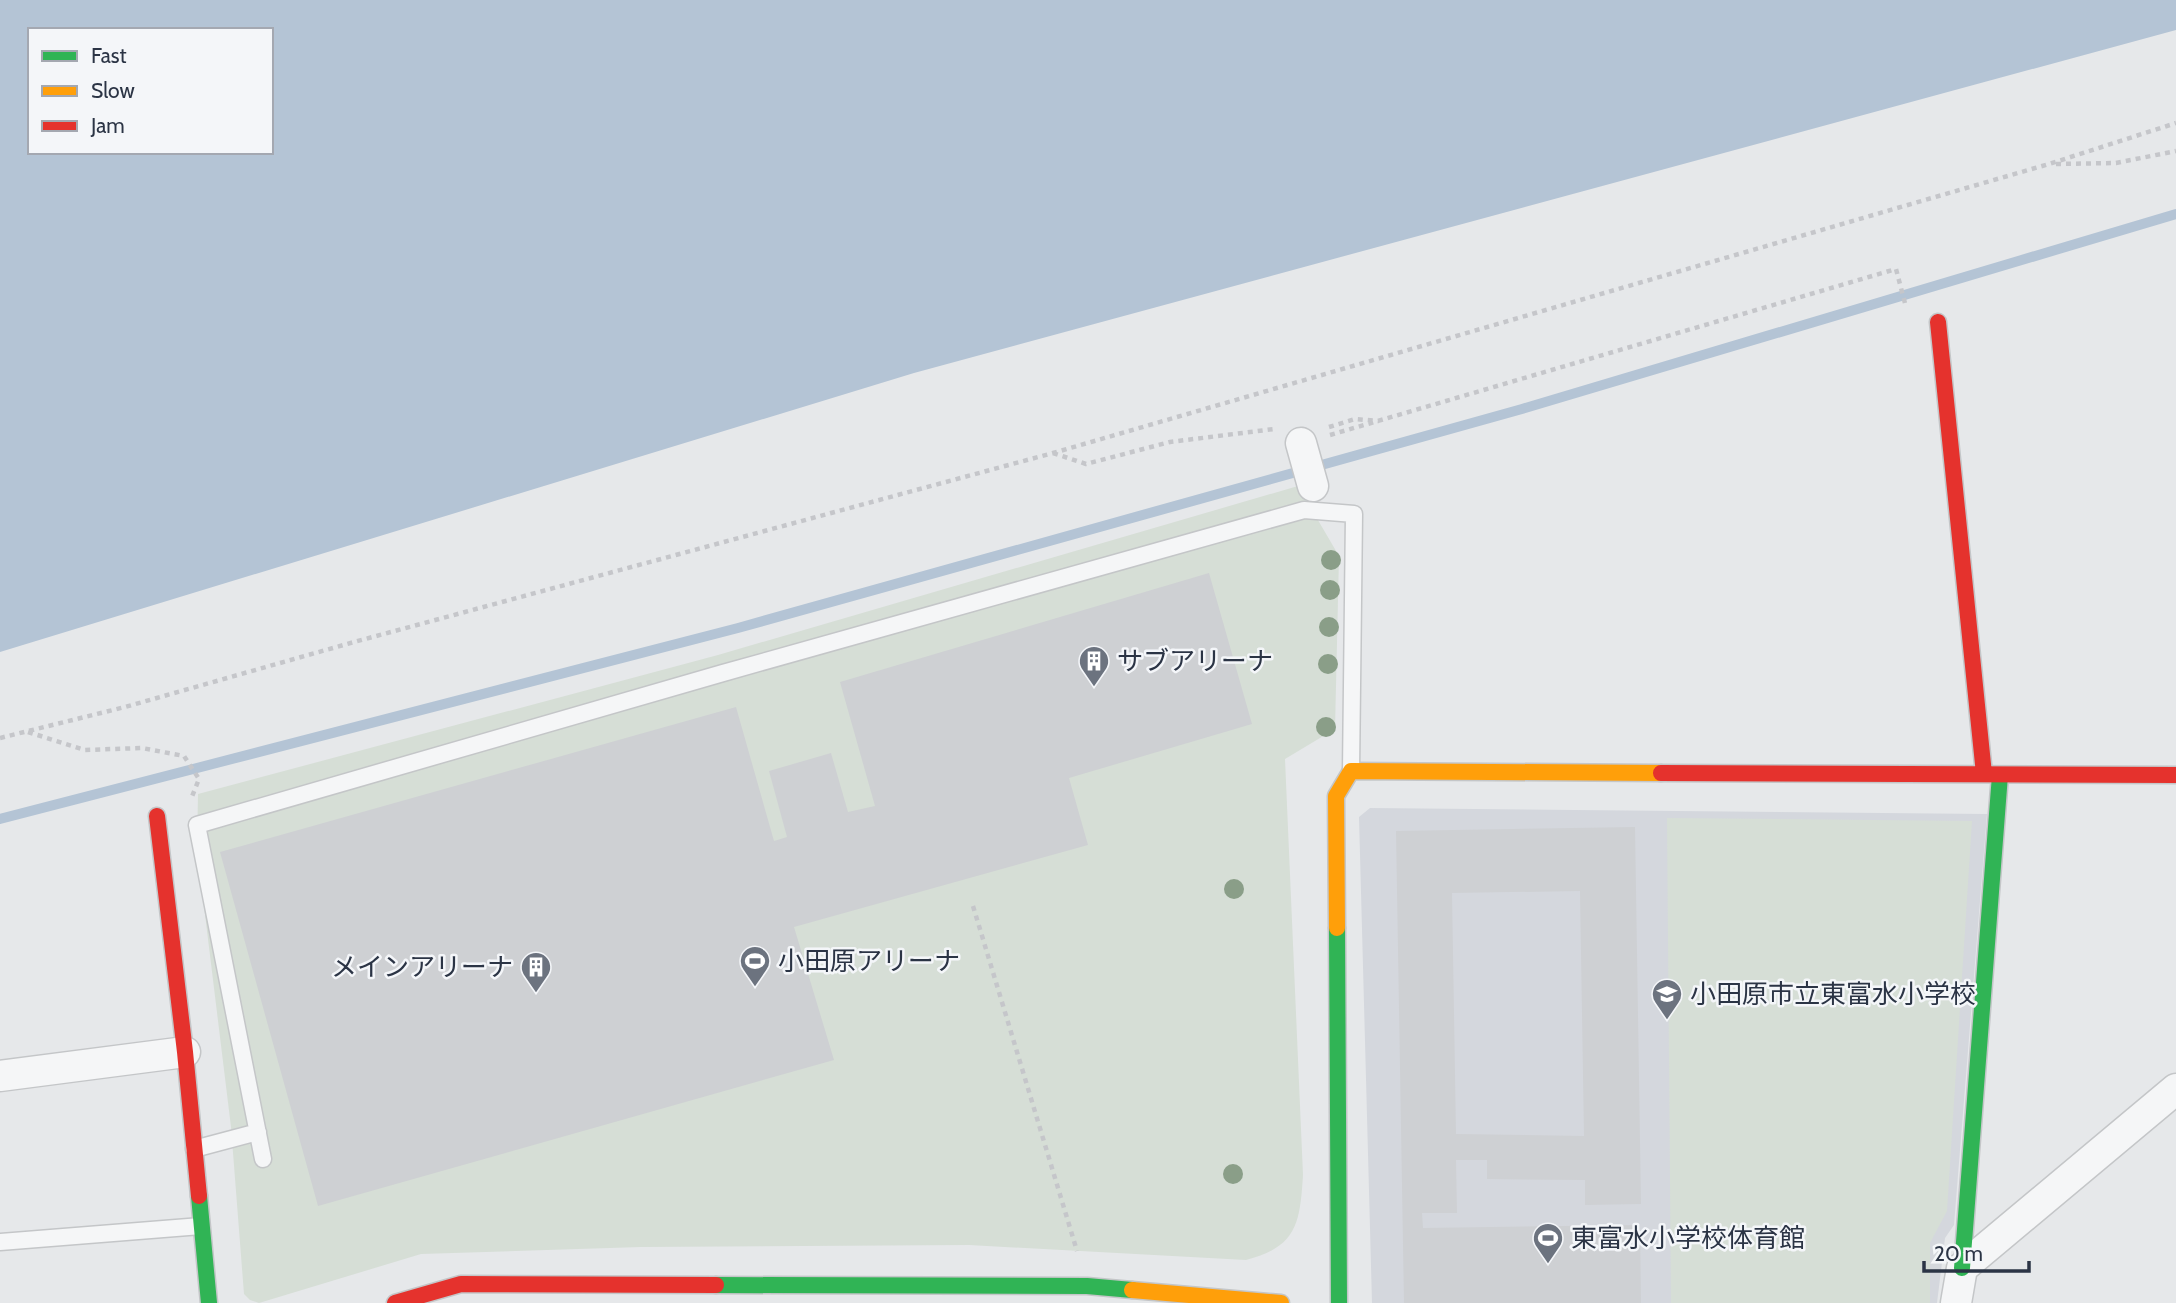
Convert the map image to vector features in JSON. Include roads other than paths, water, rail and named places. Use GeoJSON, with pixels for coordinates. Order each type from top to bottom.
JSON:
{"type":"FeatureCollection","features":[{"type":"Feature","properties":{"kind":"street"},"geometry":{"type":"LineString","coordinates":[[1938,322],[1992,775],[1962,1268],[1956,1303]]}},
{"type":"Feature","properties":{"kind":"street"},"geometry":{"type":"LineString","coordinates":[[1301,443],[1313,486]]}},
{"type":"Feature","properties":{"kind":"street"},"geometry":{"type":"LineString","coordinates":[[1339,1303],[1336,796],[1351,771],[2176,775]]}},
{"type":"Feature","properties":{"kind":"street"},"geometry":{"type":"LineString","coordinates":[[157,816],[178,830],[185,1052],[209,1303]]}},
{"type":"Feature","properties":{"kind":"street"},"geometry":{"type":"LineString","coordinates":[[0,1076],[185,1052]]}},
{"type":"Feature","properties":{"kind":"street"},"geometry":{"type":"LineString","coordinates":[[1962,1268],[2176,1088]]}},
{"type":"Feature","properties":{"kind":"street"},"geometry":{"type":"LineString","coordinates":[[394,1303],[461,1284],[1087,1286],[1244,1302],[1281,1303]]}},
{"type":"Feature","properties":{"kind":"lane"},"geometry":{"type":"LineString","coordinates":[[263,1159],[178,830],[1304,510],[1354,514],[1351,771]]}},
{"type":"Feature","properties":{"kind":"lane"},"geometry":{"type":"LineString","coordinates":[[194,1149],[258,1132]]}},
{"type":"Feature","properties":{"kind":"lane"},"geometry":{"type":"LineString","coordinates":[[0,1242],[201,1226]]}},
{"type":"Feature","properties":{"kind":"water"},"geometry":{"type":"Polygon","coordinates":[[[0,0],[2176,0],[2176,30],[914,373],[0,652],[0,0]]]}},
{"type":"Feature","properties":{"kind":"waterway"},"geometry":{"type":"LineString","coordinates":[[0,819],[738,628],[1522,409],[2176,214]]}},
{"type":"Feature","properties":{"kind":"place","name":"サブアリーナ"},"geometry":{"type":"Point","coordinates":[1094,688]}},
{"type":"Feature","properties":{"kind":"place","name":"小田原アリーナ"},"geometry":{"type":"Point","coordinates":[755,988]}},
{"type":"Feature","properties":{"kind":"place","name":"メインアリーナ"},"geometry":{"type":"Point","coordinates":[536,994]}},
{"type":"Feature","properties":{"kind":"place","name":"小田原市立東富水小学校"},"geometry":{"type":"Point","coordinates":[1667,1021]}},
{"type":"Feature","properties":{"kind":"place","name":"東富水小学校体育館"},"geometry":{"type":"Point","coordinates":[1548,1265]}}]}
